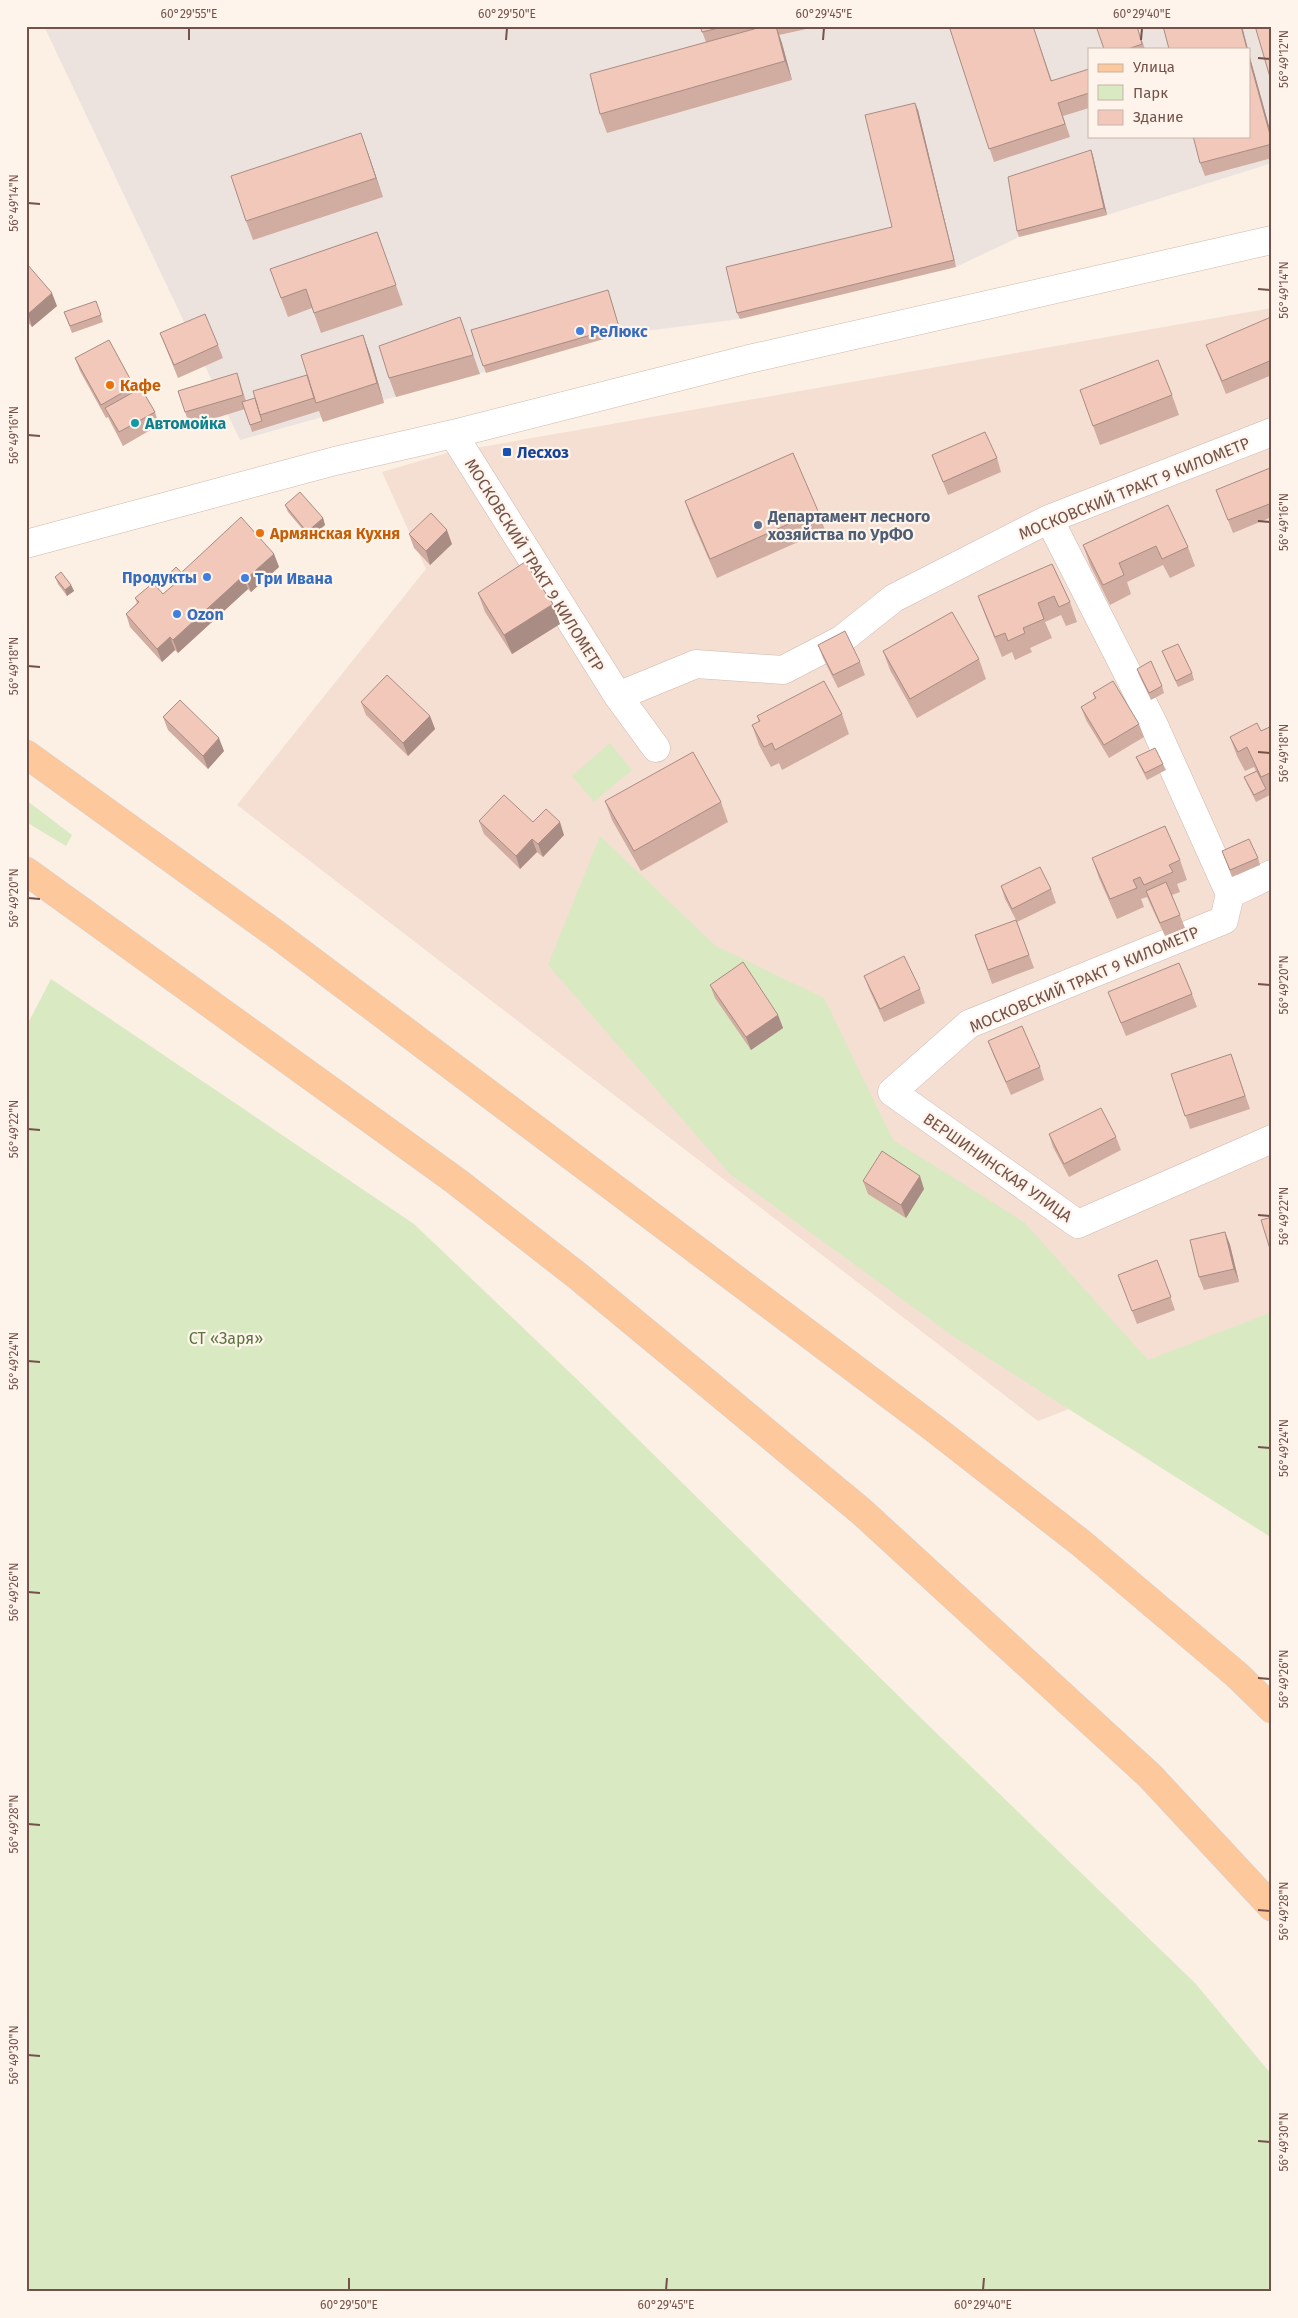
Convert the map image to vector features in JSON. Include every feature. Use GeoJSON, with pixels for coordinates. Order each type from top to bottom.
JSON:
{"type":"FeatureCollection","features":[{"type":"Feature","properties":{"kind":"main road"},"geometry":{"type":"LineString","coordinates":[[26,754],[276,934],[931,1426],[1081,1543],[1237,1675],[1272,1709]]}},
{"type":"Feature","properties":{"kind":"main road"},"geometry":{"type":"LineString","coordinates":[[26,871],[456,1182],[579,1277],[695,1373],[862,1512],[1150,1776],[1272,1907]]}},
{"type":"Feature","properties":{"kind":"street"},"geometry":{"type":"LineString","coordinates":[[26,544],[335,461],[453,434],[750,359],[1272,240]]}},
{"type":"Feature","properties":{"kind":"street","name":"МОСКОВСКИЙ ТРАКТ 9 КИЛОМЕТР"},"geometry":{"type":"LineString","coordinates":[[618,696],[696,664],[783,670],[841,640],[894,598],[1049,519],[1272,432]]}},
{"type":"Feature","properties":{"kind":"street","name":"МОСКОВСКИЙ ТРАКТ 9 КИЛОМЕТР"},"geometry":{"type":"LineString","coordinates":[[453,434],[618,696],[656,748]]}},
{"type":"Feature","properties":{"kind":"street"},"geometry":{"type":"LineString","coordinates":[[1049,519],[1152,723],[1230,894],[1272,874]]}},
{"type":"Feature","properties":{"kind":"street","name":"МОСКОВСКИЙ ТРАКТ 9 КИЛОМЕТР"},"geometry":{"type":"LineString","coordinates":[[892,1092],[968,1024],[1224,920],[1230,894]]}},
{"type":"Feature","properties":{"kind":"street","name":"ВЕРШИНИНСКАЯ УЛИЦА"},"geometry":{"type":"LineString","coordinates":[[892,1092],[1078,1224],[1272,1139]]}},
{"type":"Feature","properties":{"kind":"street"},"geometry":{"type":"LineString","coordinates":[[1237,1675],[1272,1700]]}},
{"type":"Feature","properties":{"kind":"shaded area"},"geometry":{"type":"Polygon","coordinates":[[[44,26],[1272,26],[1272,163],[1107,215],[1019,237],[956,267],[740,319],[621,334],[240,440],[44,26]]]}},
{"type":"Feature","properties":{"kind":"shaded area"},"geometry":{"type":"Polygon","coordinates":[[[1272,308],[1272,1329],[1038,1421],[237,805],[426,569],[382,472],[447,453],[1272,308]]]}},
{"type":"Feature","properties":{"kind":"green space"},"geometry":{"type":"Polygon","coordinates":[[[610,743],[632,770],[594,802],[572,776],[610,743]]]}},
{"type":"Feature","properties":{"kind":"green space"},"geometry":{"type":"Polygon","coordinates":[[[26,800],[72,835],[66,846],[26,822],[26,800]]]}},
{"type":"Feature","properties":{"kind":"green space"},"geometry":{"type":"Polygon","coordinates":[[[600,836],[716,946],[824,998],[893,1140],[1024,1222],[1148,1360],[1272,1312],[1272,1538],[950,1334],[730,1174],[548,965],[600,836]]]}},
{"type":"Feature","properties":{"kind":"green space","name":"СТ «Заря»"},"geometry":{"type":"Polygon","coordinates":[[[51,979],[414,1224],[585,1387],[923,1720],[1195,1983],[1272,2075],[1272,2292],[26,2292],[26,1027],[51,979]]]}},
{"type":"Feature","properties":{"kind":"building"},"geometry":{"type":"Polygon","coordinates":[[[700,26],[727,26],[702,32],[700,26]]]}},
{"type":"Feature","properties":{"kind":"building"},"geometry":{"type":"Polygon","coordinates":[[[765,26],[776,26],[785,61],[600,114],[590,74],[765,26]]]}},
{"type":"Feature","properties":{"kind":"building"},"geometry":{"type":"Polygon","coordinates":[[[949,26],[1033,26],[1051,81],[1088,69],[1088,93],[1058,103],[1065,124],[989,149],[949,26]]]}},
{"type":"Feature","properties":{"kind":"building"},"geometry":{"type":"Polygon","coordinates":[[[1096,26],[1137,26],[1142,44],[1131,48],[1104,48],[1096,26]]]}},
{"type":"Feature","properties":{"kind":"building"},"geometry":{"type":"Polygon","coordinates":[[[1163,26],[1241,26],[1247,48],[1169,48],[1163,26]]]}},
{"type":"Feature","properties":{"kind":"building"},"geometry":{"type":"Polygon","coordinates":[[[1255,26],[1272,26],[1272,84],[1255,26]]]}},
{"type":"Feature","properties":{"kind":"building"},"geometry":{"type":"Polygon","coordinates":[[[1250,62],[1272,144],[1200,163],[1194,138],[1250,138],[1250,62]]]}},
{"type":"Feature","properties":{"kind":"building"},"geometry":{"type":"Polygon","coordinates":[[[915,103],[954,260],[737,313],[726,267],[892,227],[865,115],[915,103]]]}},
{"type":"Feature","properties":{"kind":"building"},"geometry":{"type":"Polygon","coordinates":[[[361,133],[376,178],[246,221],[231,176],[361,133]]]}},
{"type":"Feature","properties":{"kind":"building"},"geometry":{"type":"Polygon","coordinates":[[[1091,150],[1104,208],[1017,231],[1008,177],[1091,150]]]}},
{"type":"Feature","properties":{"kind":"building"},"geometry":{"type":"Polygon","coordinates":[[[377,232],[396,285],[314,313],[306,289],[281,298],[270,269],[377,232]]]}},
{"type":"Feature","properties":{"kind":"building"},"geometry":{"type":"Polygon","coordinates":[[[27,264],[52,293],[28,314],[26,312],[27,264]]]}},
{"type":"Feature","properties":{"kind":"building"},"geometry":{"type":"Polygon","coordinates":[[[608,290],[619,327],[483,366],[471,330],[608,290]]]}},
{"type":"Feature","properties":{"kind":"building"},"geometry":{"type":"Polygon","coordinates":[[[96,301],[101,315],[70,326],[64,312],[96,301]]]}},
{"type":"Feature","properties":{"kind":"building"},"geometry":{"type":"Polygon","coordinates":[[[205,314],[218,345],[174,365],[160,333],[205,314]]]}},
{"type":"Feature","properties":{"kind":"building"},"geometry":{"type":"Polygon","coordinates":[[[460,317],[473,355],[389,378],[379,346],[460,317]]]}},
{"type":"Feature","properties":{"kind":"building"},"geometry":{"type":"Polygon","coordinates":[[[1271,317],[1272,360],[1222,381],[1206,345],[1271,317]]]}},
{"type":"Feature","properties":{"kind":"building"},"geometry":{"type":"Polygon","coordinates":[[[363,335],[377,383],[316,403],[301,355],[363,335]]]}},
{"type":"Feature","properties":{"kind":"building","name":"Кафе"},"geometry":{"type":"Polygon","coordinates":[[[109,340],[134,386],[101,405],[75,358],[109,340]]]}},
{"type":"Feature","properties":{"kind":"building"},"geometry":{"type":"Polygon","coordinates":[[[1158,360],[1172,395],[1093,426],[1080,390],[1158,360]]]}},
{"type":"Feature","properties":{"kind":"building"},"geometry":{"type":"Polygon","coordinates":[[[237,373],[243,395],[185,412],[178,391],[237,373]]]}},
{"type":"Feature","properties":{"kind":"building"},"geometry":{"type":"Polygon","coordinates":[[[307,375],[314,398],[260,415],[253,391],[307,375]]]}},
{"type":"Feature","properties":{"kind":"building"},"geometry":{"type":"Polygon","coordinates":[[[141,388],[155,412],[119,432],[105,408],[141,388]]]}},
{"type":"Feature","properties":{"kind":"building"},"geometry":{"type":"Polygon","coordinates":[[[255,398],[262,421],[250,425],[242,402],[255,398]]]}},
{"type":"Feature","properties":{"kind":"building"},"geometry":{"type":"Polygon","coordinates":[[[985,432],[997,458],[943,482],[932,455],[985,432]]]}},
{"type":"Feature","properties":{"kind":"building","name":"Департамент лесного хозяйства по УрФО"},"geometry":{"type":"Polygon","coordinates":[[[793,453],[818,511],[710,559],[685,501],[793,453]]]}},
{"type":"Feature","properties":{"kind":"building"},"geometry":{"type":"Polygon","coordinates":[[[1270,468],[1272,474],[1272,503],[1228,520],[1216,490],[1270,468]]]}},
{"type":"Feature","properties":{"kind":"building"},"geometry":{"type":"Polygon","coordinates":[[[300,492],[323,518],[307,532],[285,505],[300,492]]]}},
{"type":"Feature","properties":{"kind":"building"},"geometry":{"type":"Polygon","coordinates":[[[1168,505],[1188,547],[1162,559],[1156,546],[1119,563],[1124,575],[1103,585],[1083,545],[1168,505]]]}},
{"type":"Feature","properties":{"kind":"building"},"geometry":{"type":"Polygon","coordinates":[[[431,513],[447,530],[426,551],[409,534],[431,513]]]}},
{"type":"Feature","properties":{"kind":"building"},"geometry":{"type":"Polygon","coordinates":[[[241,517],[274,554],[246,579],[243,576],[173,640],[170,637],[157,649],[126,614],[139,602],[135,598],[153,583],[163,594],[185,575],[182,572],[241,517]]]}},
{"type":"Feature","properties":{"kind":"building"},"geometry":{"type":"Polygon","coordinates":[[[525,562],[553,604],[504,635],[478,593],[525,562]]]}},
{"type":"Feature","properties":{"kind":"building"},"geometry":{"type":"Polygon","coordinates":[[[1052,564],[1070,602],[1059,607],[1054,596],[1038,603],[1044,619],[1023,628],[1025,633],[1008,641],[1005,633],[995,637],[978,596],[1052,564]]]}},
{"type":"Feature","properties":{"kind":"building"},"geometry":{"type":"Polygon","coordinates":[[[176,567],[182,573],[173,581],[168,575],[176,567]]]}},
{"type":"Feature","properties":{"kind":"building"},"geometry":{"type":"Polygon","coordinates":[[[61,572],[71,585],[65,590],[55,577],[61,572]]]}},
{"type":"Feature","properties":{"kind":"building"},"geometry":{"type":"Polygon","coordinates":[[[952,612],[979,659],[910,699],[883,651],[952,612]]]}},
{"type":"Feature","properties":{"kind":"building"},"geometry":{"type":"Polygon","coordinates":[[[845,631],[860,662],[833,675],[818,645],[845,631]]]}},
{"type":"Feature","properties":{"kind":"building"},"geometry":{"type":"Polygon","coordinates":[[[1178,644],[1192,673],[1176,681],[1162,651],[1178,644]]]}},
{"type":"Feature","properties":{"kind":"building"},"geometry":{"type":"Polygon","coordinates":[[[1151,661],[1162,686],[1149,693],[1137,669],[1151,661]]]}},
{"type":"Feature","properties":{"kind":"building"},"geometry":{"type":"Polygon","coordinates":[[[387,675],[430,716],[403,743],[361,702],[387,675]]]}},
{"type":"Feature","properties":{"kind":"building"},"geometry":{"type":"Polygon","coordinates":[[[824,681],[842,714],[775,750],[772,743],[764,747],[752,725],[760,721],[757,716],[824,681]]]}},
{"type":"Feature","properties":{"kind":"building"},"geometry":{"type":"Polygon","coordinates":[[[1113,681],[1139,724],[1104,745],[1081,707],[1096,698],[1093,693],[1113,681]]]}},
{"type":"Feature","properties":{"kind":"building"},"geometry":{"type":"Polygon","coordinates":[[[180,700],[219,738],[203,756],[163,717],[180,700]]]}},
{"type":"Feature","properties":{"kind":"building"},"geometry":{"type":"Polygon","coordinates":[[[1257,723],[1261,731],[1272,726],[1272,772],[1261,777],[1247,747],[1238,752],[1230,737],[1257,723]]]}},
{"type":"Feature","properties":{"kind":"building"},"geometry":{"type":"Polygon","coordinates":[[[1155,748],[1163,764],[1145,773],[1136,757],[1155,748]]]}},
{"type":"Feature","properties":{"kind":"building"},"geometry":{"type":"Polygon","coordinates":[[[693,752],[721,802],[634,851],[605,801],[693,752]]]}},
{"type":"Feature","properties":{"kind":"building"},"geometry":{"type":"Polygon","coordinates":[[[1257,771],[1266,789],[1254,795],[1244,777],[1257,771]]]}},
{"type":"Feature","properties":{"kind":"building"},"geometry":{"type":"Polygon","coordinates":[[[504,795],[533,822],[546,809],[560,822],[538,844],[532,839],[516,856],[479,821],[504,795]]]}},
{"type":"Feature","properties":{"kind":"building"},"geometry":{"type":"Polygon","coordinates":[[[1165,826],[1180,860],[1169,865],[1173,872],[1144,885],[1140,877],[1133,880],[1137,888],[1110,899],[1092,858],[1165,826]]]}},
{"type":"Feature","properties":{"kind":"building"},"geometry":{"type":"Polygon","coordinates":[[[1249,839],[1258,858],[1230,870],[1222,851],[1249,839]]]}},
{"type":"Feature","properties":{"kind":"building"},"geometry":{"type":"Polygon","coordinates":[[[1040,867],[1051,889],[1012,909],[1001,886],[1040,867]]]}},
{"type":"Feature","properties":{"kind":"building"},"geometry":{"type":"Polygon","coordinates":[[[1166,882],[1180,915],[1160,923],[1146,891],[1166,882]]]}},
{"type":"Feature","properties":{"kind":"building"},"geometry":{"type":"Polygon","coordinates":[[[1016,920],[1029,955],[988,970],[975,935],[1016,920]]]}},
{"type":"Feature","properties":{"kind":"building"},"geometry":{"type":"Polygon","coordinates":[[[904,956],[920,989],[880,1009],[864,976],[904,956]]]}},
{"type":"Feature","properties":{"kind":"building"},"geometry":{"type":"Polygon","coordinates":[[[743,962],[778,1015],[746,1037],[710,985],[743,962]]]}},
{"type":"Feature","properties":{"kind":"building"},"geometry":{"type":"Polygon","coordinates":[[[1179,963],[1192,994],[1121,1023],[1108,992],[1179,963]]]}},
{"type":"Feature","properties":{"kind":"building"},"geometry":{"type":"Polygon","coordinates":[[[1022,1026],[1040,1067],[1006,1082],[988,1041],[1022,1026]]]}},
{"type":"Feature","properties":{"kind":"building"},"geometry":{"type":"Polygon","coordinates":[[[1231,1054],[1245,1096],[1185,1116],[1171,1074],[1231,1054]]]}},
{"type":"Feature","properties":{"kind":"building"},"geometry":{"type":"Polygon","coordinates":[[[1101,1108],[1116,1137],[1064,1164],[1049,1134],[1101,1108]]]}},
{"type":"Feature","properties":{"kind":"building"},"geometry":{"type":"Polygon","coordinates":[[[882,1151],[920,1176],[901,1205],[863,1181],[882,1151]]]}},
{"type":"Feature","properties":{"kind":"building"},"geometry":{"type":"Polygon","coordinates":[[[1272,1217],[1272,1248],[1270,1249],[1261,1220],[1272,1217]]]}},
{"type":"Feature","properties":{"kind":"building"},"geometry":{"type":"Polygon","coordinates":[[[1225,1232],[1234,1269],[1199,1277],[1190,1240],[1225,1232]]]}},
{"type":"Feature","properties":{"kind":"building"},"geometry":{"type":"Polygon","coordinates":[[[1157,1260],[1171,1297],[1132,1311],[1118,1275],[1157,1260]]]}},
{"type":"Feature","properties":{"kind":"place","name":"РеЛюкс"},"geometry":{"type":"Point","coordinates":[580,331]}},
{"type":"Feature","properties":{"kind":"place","name":"Кафе"},"geometry":{"type":"Point","coordinates":[110,385]}},
{"type":"Feature","properties":{"kind":"place","name":"Автомойка"},"geometry":{"type":"Point","coordinates":[135,423]}},
{"type":"Feature","properties":{"kind":"place","name":"Лесхоз"},"geometry":{"type":"Point","coordinates":[507,452]}},
{"type":"Feature","properties":{"kind":"place","name":"Департамент лесного хозяйства по УрФО"},"geometry":{"type":"Point","coordinates":[758,525]}},
{"type":"Feature","properties":{"kind":"place","name":"Армянская Кухня"},"geometry":{"type":"Point","coordinates":[260,533]}},
{"type":"Feature","properties":{"kind":"place","name":"Продукты"},"geometry":{"type":"Point","coordinates":[207,577]}},
{"type":"Feature","properties":{"kind":"place","name":"Три Ивана"},"geometry":{"type":"Point","coordinates":[245,578]}},
{"type":"Feature","properties":{"kind":"place","name":"Ozon"},"geometry":{"type":"Point","coordinates":[177,614]}}]}
